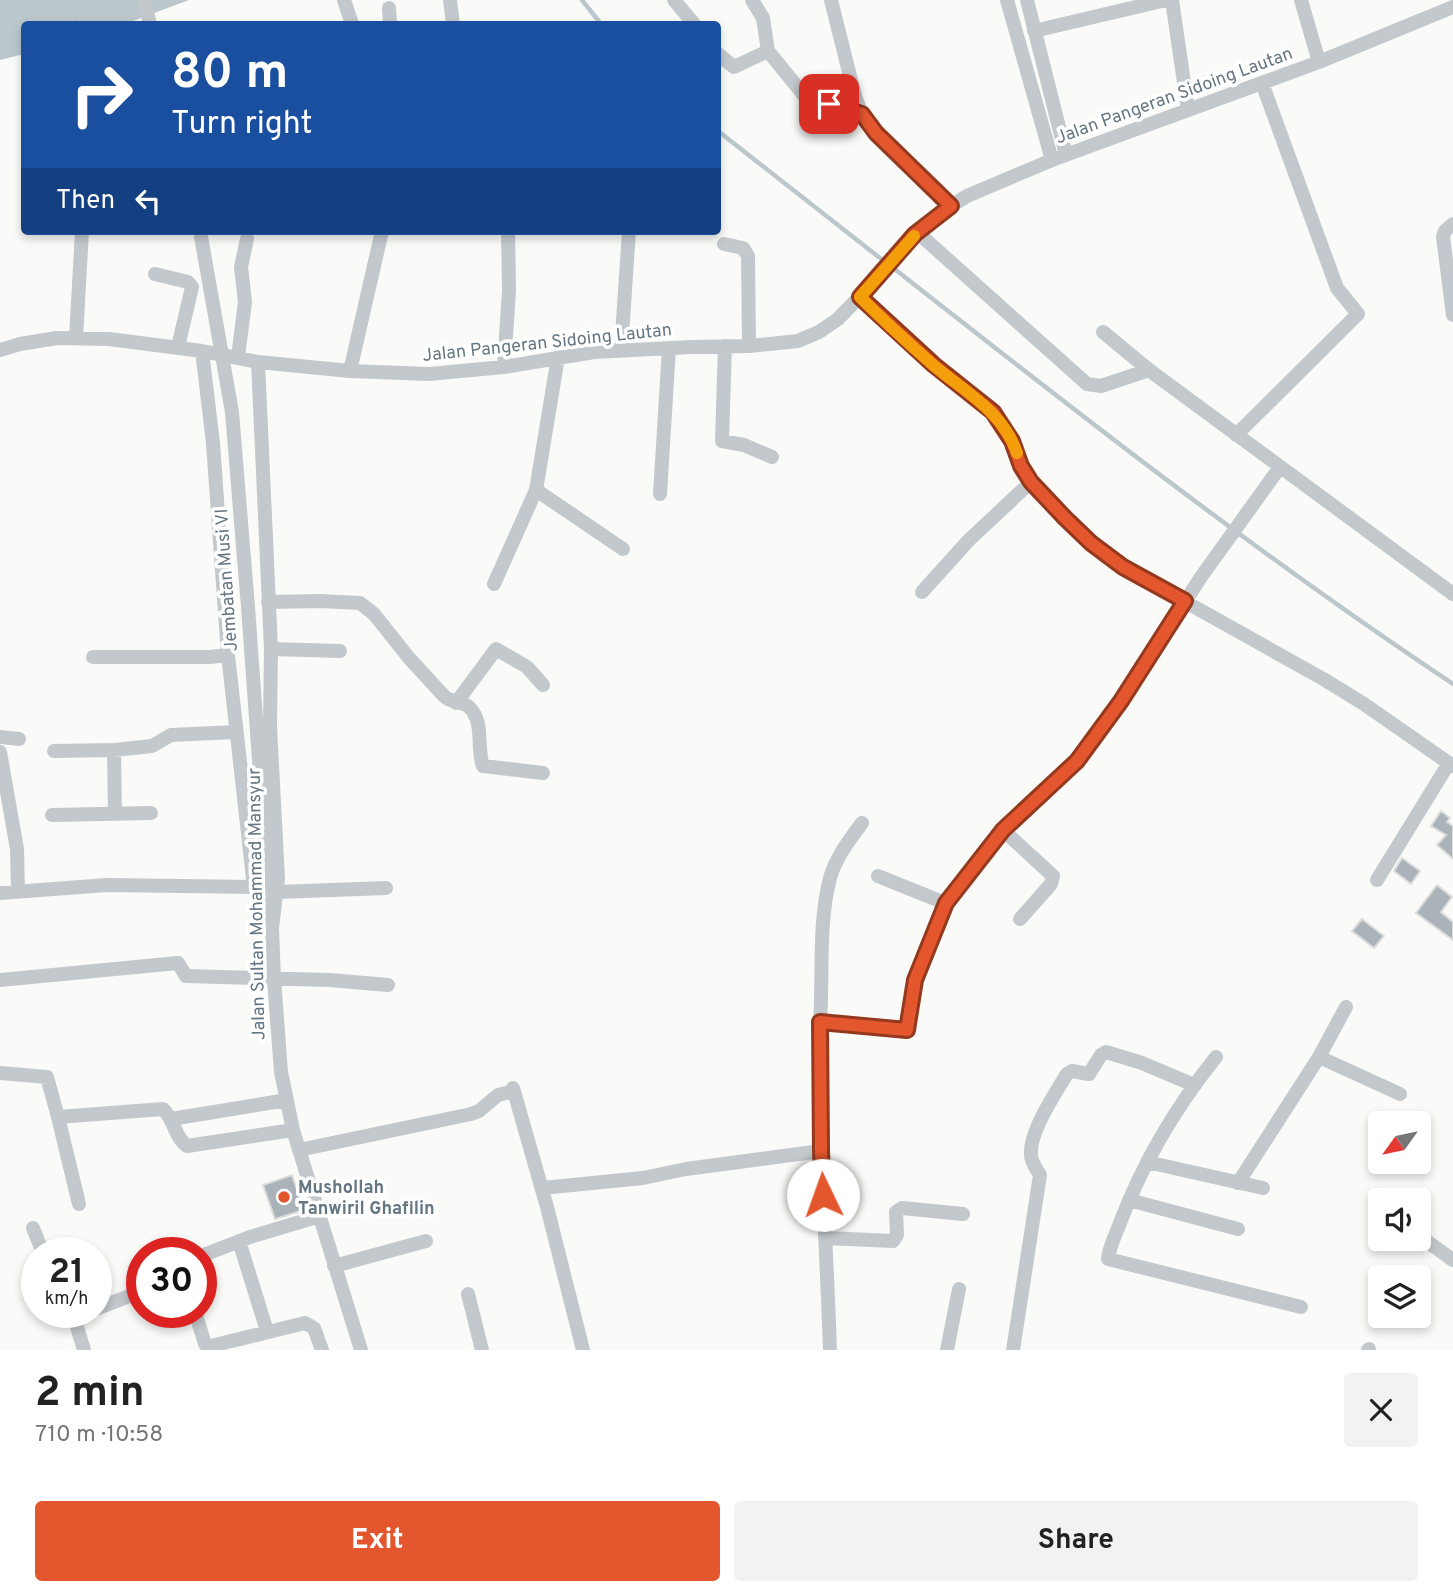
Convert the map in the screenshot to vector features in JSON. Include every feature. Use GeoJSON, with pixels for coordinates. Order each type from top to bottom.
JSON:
{"type":"FeatureCollection","features":[{"type":"Feature","properties":{"kind":"street"},"geometry":{"type":"LineString","coordinates":[[144,0],[149,21]]}},
{"type":"Feature","properties":{"kind":"street"},"geometry":{"type":"LineString","coordinates":[[344,0],[351,21]]}},
{"type":"Feature","properties":{"kind":"street"},"geometry":{"type":"LineString","coordinates":[[450,0],[453,21]]}},
{"type":"Feature","properties":{"kind":"street"},"geometry":{"type":"LineString","coordinates":[[674,0],[692,21]]}},
{"type":"Feature","properties":{"kind":"street"},"geometry":{"type":"LineString","coordinates":[[752,0],[764,19],[768,51],[803,94],[862,114]]}},
{"type":"Feature","properties":{"kind":"street"},"geometry":{"type":"LineString","coordinates":[[831,0],[862,114],[876,133],[951,206]]}},
{"type":"Feature","properties":{"kind":"street"},"geometry":{"type":"LineString","coordinates":[[1007,0],[1059,157]]}},
{"type":"Feature","properties":{"kind":"street"},"geometry":{"type":"LineString","coordinates":[[1027,0],[1059,157]]}},
{"type":"Feature","properties":{"kind":"street"},"geometry":{"type":"LineString","coordinates":[[1034,31],[1166,0]]}},
{"type":"Feature","properties":{"kind":"street"},"geometry":{"type":"LineString","coordinates":[[1172,0],[1188,110]]}},
{"type":"Feature","properties":{"kind":"street"},"geometry":{"type":"LineString","coordinates":[[1301,0],[1319,62]]}},
{"type":"Feature","properties":{"kind":"street","name":"Jalan Pangeran Sidoing Lautan"},"geometry":{"type":"LineString","coordinates":[[0,350],[39,340],[109,339],[178,347],[258,362],[350,372],[429,374],[504,367],[558,357],[621,350],[784,344],[809,338],[830,326],[860,297],[916,233],[967,197],[1059,157],[1319,62],[1443,7]]}},
{"type":"Feature","properties":{"kind":"street"},"geometry":{"type":"LineString","coordinates":[[389,8],[390,21]]}},
{"type":"Feature","properties":{"kind":"street"},"geometry":{"type":"LineString","coordinates":[[721,56],[734,67],[768,51]]}},
{"type":"Feature","properties":{"kind":"street"},"geometry":{"type":"LineString","coordinates":[[1236,435],[1358,314],[1337,288],[1262,83]]}},
{"type":"Feature","properties":{"kind":"street"},"geometry":{"type":"LineString","coordinates":[[1453,224],[1443,237],[1453,315]]}},
{"type":"Feature","properties":{"kind":"street"},"geometry":{"type":"LineString","coordinates":[[916,233],[1087,384],[1101,386],[1149,370]]}},
{"type":"Feature","properties":{"kind":"street"},"geometry":{"type":"LineString","coordinates":[[76,338],[82,235]]}},
{"type":"Feature","properties":{"kind":"street","name":"Jembatan Musi VI"},"geometry":{"type":"LineString","coordinates":[[201,235],[232,412],[272,928]]}},
{"type":"Feature","properties":{"kind":"street"},"geometry":{"type":"LineString","coordinates":[[350,372],[381,235]]}},
{"type":"Feature","properties":{"kind":"street"},"geometry":{"type":"LineString","coordinates":[[504,367],[509,290],[508,235]]}},
{"type":"Feature","properties":{"kind":"street"},"geometry":{"type":"LineString","coordinates":[[621,350],[629,235]]}},
{"type":"Feature","properties":{"kind":"street"},"geometry":{"type":"LineString","coordinates":[[238,357],[245,302],[241,267],[247,239]]}},
{"type":"Feature","properties":{"kind":"street"},"geometry":{"type":"LineString","coordinates":[[723,244],[743,248],[748,256],[749,346]]}},
{"type":"Feature","properties":{"kind":"street"},"geometry":{"type":"LineString","coordinates":[[155,274],[188,282],[192,287],[178,347]]}},
{"type":"Feature","properties":{"kind":"street"},"geometry":{"type":"LineString","coordinates":[[860,297],[934,365],[993,412],[1012,441],[1021,466],[1031,482],[1070,523],[1123,567],[1364,704],[1451,765],[1377,880]]}},
{"type":"Feature","properties":{"kind":"street"},"geometry":{"type":"LineString","coordinates":[[1103,332],[1149,370],[1453,594]]}},
{"type":"Feature","properties":{"kind":"street"},"geometry":{"type":"LineString","coordinates":[[722,346],[722,442],[744,445],[772,457]]}},
{"type":"Feature","properties":{"kind":"street"},"geometry":{"type":"LineString","coordinates":[[660,494],[669,348]]}},
{"type":"Feature","properties":{"kind":"street"},"geometry":{"type":"LineString","coordinates":[[202,351],[213,443],[228,655],[254,887],[272,928]]}},
{"type":"Feature","properties":{"kind":"street"},"geometry":{"type":"LineString","coordinates":[[494,584],[536,490],[558,357]]}},
{"type":"Feature","properties":{"kind":"street","name":"Jalan Sultan Mohammad Mansyur"},"geometry":{"type":"LineString","coordinates":[[258,362],[271,649],[270,726],[278,892],[272,928],[281,1072],[293,1130],[361,1350]]}},
{"type":"Feature","properties":{"kind":"street"},"geometry":{"type":"LineString","coordinates":[[820,1022],[907,1030],[915,980],[946,903],[1003,830],[1077,761],[1121,701],[1185,601],[1280,467]]}},
{"type":"Feature","properties":{"kind":"street"},"geometry":{"type":"LineString","coordinates":[[922,592],[969,540],[1031,482]]}},
{"type":"Feature","properties":{"kind":"street"},"geometry":{"type":"LineString","coordinates":[[536,490],[623,549]]}},
{"type":"Feature","properties":{"kind":"street"},"geometry":{"type":"LineString","coordinates":[[268,602],[360,603],[374,614],[409,659],[444,696],[466,705],[477,721],[483,766],[543,773]]}},
{"type":"Feature","properties":{"kind":"street"},"geometry":{"type":"LineString","coordinates":[[271,649],[340,651]]}},
{"type":"Feature","properties":{"kind":"street"},"geometry":{"type":"LineString","coordinates":[[456,703],[496,649],[527,667],[544,685]]}},
{"type":"Feature","properties":{"kind":"street"},"geometry":{"type":"LineString","coordinates":[[93,657],[228,655]]}},
{"type":"Feature","properties":{"kind":"street"},"geometry":{"type":"LineString","coordinates":[[54,751],[114,750],[152,746],[171,735],[236,732]]}},
{"type":"Feature","properties":{"kind":"street"},"geometry":{"type":"LineString","coordinates":[[0,737],[19,739]]}},
{"type":"Feature","properties":{"kind":"street"},"geometry":{"type":"LineString","coordinates":[[114,750],[115,814]]}},
{"type":"Feature","properties":{"kind":"street"},"geometry":{"type":"LineString","coordinates":[[0,752],[17,849],[18,891]]}},
{"type":"Feature","properties":{"kind":"street"},"geometry":{"type":"LineString","coordinates":[[51,815],[151,813]]}},
{"type":"Feature","properties":{"kind":"street"},"geometry":{"type":"LineString","coordinates":[[830,1350],[821,1151],[820,1022],[823,928],[830,877],[862,823]]}},
{"type":"Feature","properties":{"kind":"street"},"geometry":{"type":"LineString","coordinates":[[1003,830],[1054,878],[1020,919]]}},
{"type":"Feature","properties":{"kind":"street"},"geometry":{"type":"LineString","coordinates":[[877,876],[946,903]]}},
{"type":"Feature","properties":{"kind":"street"},"geometry":{"type":"LineString","coordinates":[[0,892],[107,885],[254,887]]}},
{"type":"Feature","properties":{"kind":"street"},"geometry":{"type":"LineString","coordinates":[[278,892],[386,888]]}},
{"type":"Feature","properties":{"kind":"street"},"geometry":{"type":"LineString","coordinates":[[0,980],[178,962],[186,976],[388,985]]}},
{"type":"Feature","properties":{"kind":"street"},"geometry":{"type":"LineString","coordinates":[[1238,1183],[1319,1057],[1346,1007]]}},
{"type":"Feature","properties":{"kind":"street"},"geometry":{"type":"LineString","coordinates":[[1013,1350],[1040,1175],[1031,1159],[1031,1152],[1037,1130],[1067,1074],[1072,1071],[1089,1074],[1101,1055],[1106,1052],[1142,1063],[1194,1085]]}},
{"type":"Feature","properties":{"kind":"street"},"geometry":{"type":"LineString","coordinates":[[1216,1057],[1194,1085],[1147,1162],[1108,1255],[1110,1260],[1301,1307]]}},
{"type":"Feature","properties":{"kind":"street"},"geometry":{"type":"LineString","coordinates":[[1319,1057],[1399,1094]]}},
{"type":"Feature","properties":{"kind":"street"},"geometry":{"type":"LineString","coordinates":[[0,1073],[47,1077],[79,1204]]}},
{"type":"Feature","properties":{"kind":"street"},"geometry":{"type":"LineString","coordinates":[[299,1150],[471,1114],[482,1109],[491,1098],[514,1089],[583,1350]]}},
{"type":"Feature","properties":{"kind":"street"},"geometry":{"type":"LineString","coordinates":[[171,1119],[287,1100]]}},
{"type":"Feature","properties":{"kind":"street"},"geometry":{"type":"LineString","coordinates":[[58,1117],[161,1108],[166,1110],[182,1143],[187,1146],[293,1130]]}},
{"type":"Feature","properties":{"kind":"street"},"geometry":{"type":"LineString","coordinates":[[542,1188],[643,1178],[686,1169],[821,1151]]}},
{"type":"Feature","properties":{"kind":"street"},"geometry":{"type":"LineString","coordinates":[[1147,1162],[1263,1188]]}},
{"type":"Feature","properties":{"kind":"street"},"geometry":{"type":"LineString","coordinates":[[1129,1200],[1238,1229]]}},
{"type":"Feature","properties":{"kind":"street"},"geometry":{"type":"LineString","coordinates":[[826,1238],[893,1241],[897,1235],[896,1211],[902,1208],[963,1214]]}},
{"type":"Feature","properties":{"kind":"street"},"geometry":{"type":"LineString","coordinates":[[217,1250],[320,1216]]}},
{"type":"Feature","properties":{"kind":"street"},"geometry":{"type":"LineString","coordinates":[[33,1228],[37,1237]]}},
{"type":"Feature","properties":{"kind":"street"},"geometry":{"type":"LineString","coordinates":[[239,1241],[267,1331]]}},
{"type":"Feature","properties":{"kind":"street"},"geometry":{"type":"LineString","coordinates":[[334,1266],[426,1241]]}},
{"type":"Feature","properties":{"kind":"street"},"geometry":{"type":"LineString","coordinates":[[1431,1244],[1453,1259]]}},
{"type":"Feature","properties":{"kind":"street"},"geometry":{"type":"LineString","coordinates":[[947,1350],[959,1289]]}},
{"type":"Feature","properties":{"kind":"street"},"geometry":{"type":"LineString","coordinates":[[468,1294],[480,1350]]}},
{"type":"Feature","properties":{"kind":"street"},"geometry":{"type":"LineString","coordinates":[[200,1328],[205,1344],[211,1346],[308,1323],[314,1328],[322,1350]]}},
{"type":"Feature","properties":{"kind":"street"},"geometry":{"type":"LineString","coordinates":[[79,1328],[84,1350]]}},
{"type":"Feature","properties":{"kind":"path"},"geometry":{"type":"LineString","coordinates":[[75,17],[76,21]]}},
{"type":"Feature","properties":{"kind":"shaded area"},"geometry":{"type":"Polygon","coordinates":[[[0,0],[189,0],[133,21],[21,21],[21,55],[0,60],[0,0]]]}},
{"type":"Feature","properties":{"kind":"building"},"geometry":{"type":"Polygon","coordinates":[[[1441,811],[1450,818],[1447,822],[1453,826],[1453,859],[1437,845],[1446,835],[1431,826],[1441,811]]]}},
{"type":"Feature","properties":{"kind":"building"},"geometry":{"type":"Polygon","coordinates":[[[1402,858],[1420,871],[1411,884],[1394,871],[1402,858]]]}},
{"type":"Feature","properties":{"kind":"building"},"geometry":{"type":"Polygon","coordinates":[[[1437,885],[1452,897],[1441,912],[1453,922],[1453,940],[1416,913],[1437,885]]]}},
{"type":"Feature","properties":{"kind":"building"},"geometry":{"type":"Polygon","coordinates":[[[1362,919],[1384,936],[1374,948],[1352,931],[1362,919]]]}},
{"type":"Feature","properties":{"kind":"building","name":"Mushollah Tanwiril Ghafilin"},"geometry":{"type":"Polygon","coordinates":[[[292,1175],[304,1210],[275,1219],[263,1185],[292,1175]]]}},
{"type":"Feature","properties":{"kind":"waterway"},"geometry":{"type":"LineString","coordinates":[[582,0],[599,21]]}},
{"type":"Feature","properties":{"kind":"waterway"},"geometry":{"type":"LineString","coordinates":[[721,133],[885,262]]}},
{"type":"Feature","properties":{"kind":"waterway"},"geometry":{"type":"LineString","coordinates":[[892,267],[1238,533],[1453,684]]}},
{"type":"Feature","properties":{"kind":"slow traffic"},"geometry":{"type":"LineString","coordinates":[[914,236],[860,297],[934,365],[993,412],[1006,430],[1017,453]]}},
{"type":"Feature","properties":{"kind":"place","name":"Mushollah Tanwiril Ghafilin"},"geometry":{"type":"Point","coordinates":[284,1197]}},
{"type":"Feature","properties":{"kind":"route"},"geometry":{"type":"LineString","coordinates":[[823,1195],[820,1022],[907,1030],[915,980],[946,903],[1003,830],[1077,761],[1121,701],[1185,601],[1123,567],[1091,543],[1031,482],[1021,466],[1012,441],[993,412],[934,365],[860,297],[915,234],[951,206],[876,133],[862,114],[829,104]]}}]}
